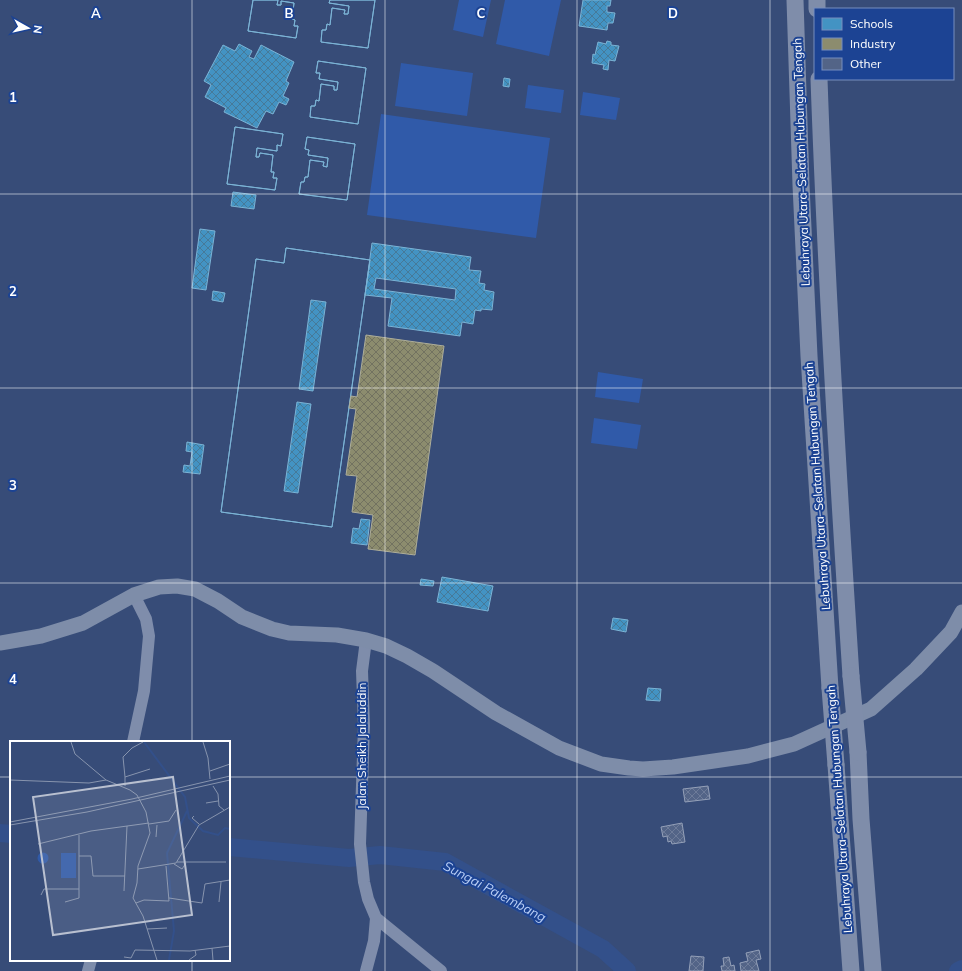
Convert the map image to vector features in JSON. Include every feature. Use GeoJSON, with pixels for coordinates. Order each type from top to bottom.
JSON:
{"type":"FeatureCollection","features":[{"type":"Feature","properties":{"kind":"highway","name":"Lebuhraya Utara–Selatan Hubungan Tengah"},"geometry":{"type":"LineString","coordinates":[[795,0],[801,193],[809,356],[830,688],[851,967]]}},
{"type":"Feature","properties":{"kind":"highway","name":"Lebuhraya Utara–Selatan Hubungan Tengah"},"geometry":{"type":"LineString","coordinates":[[819,80],[822,182],[832,373],[851,676],[858,752],[861,819],[873,971]]}},
{"type":"Feature","properties":{"kind":"main road"},"geometry":{"type":"LineString","coordinates":[[0,643],[41,636],[83,623],[134,595],[159,587],[176,586],[195,589],[218,601],[242,617],[272,630],[289,633],[337,635],[366,640],[386,646],[433,671],[496,713],[559,748],[601,764],[629,768],[661,768],[748,756],[794,744],[871,709],[916,668],[952,632],[962,612]]}},
{"type":"Feature","properties":{"kind":"street"},"geometry":{"type":"LineString","coordinates":[[133,741],[144,691],[149,636],[146,619],[134,595]]}},
{"type":"Feature","properties":{"kind":"street","name":"Jalan Sheikh Jalaluddin"},"geometry":{"type":"LineString","coordinates":[[366,640],[362,671],[364,726],[360,844],[364,882],[368,899],[376,918]]}},
{"type":"Feature","properties":{"kind":"street"},"geometry":{"type":"LineString","coordinates":[[366,971],[374,941],[376,918]]}},
{"type":"Feature","properties":{"kind":"street"},"geometry":{"type":"LineString","coordinates":[[376,918],[441,971]]}},
{"type":"Feature","properties":{"kind":"street"},"geometry":{"type":"LineString","coordinates":[[88,971],[91,961]]}},
{"type":"Feature","properties":{"kind":"shaded area"},"geometry":{"type":"Polygon","coordinates":[[[459,0],[491,0],[483,37],[453,30],[459,0]]]}},
{"type":"Feature","properties":{"kind":"shaded area"},"geometry":{"type":"Polygon","coordinates":[[[505,0],[561,0],[549,56],[496,44],[505,0]]]}},
{"type":"Feature","properties":{"kind":"shaded area"},"geometry":{"type":"Polygon","coordinates":[[[401,63],[473,73],[467,116],[395,106],[401,63]]]}},
{"type":"Feature","properties":{"kind":"shaded area"},"geometry":{"type":"Polygon","coordinates":[[[528,85],[564,90],[561,113],[525,108],[528,85]]]}},
{"type":"Feature","properties":{"kind":"shaded area"},"geometry":{"type":"Polygon","coordinates":[[[583,92],[620,98],[616,120],[580,115],[583,92]]]}},
{"type":"Feature","properties":{"kind":"shaded area"},"geometry":{"type":"Polygon","coordinates":[[[381,114],[550,138],[536,238],[367,215],[381,114]]]}},
{"type":"Feature","properties":{"kind":"shaded area"},"geometry":{"type":"Polygon","coordinates":[[[598,372],[643,379],[639,403],[595,397],[598,372]]]}},
{"type":"Feature","properties":{"kind":"shaded area"},"geometry":{"type":"Polygon","coordinates":[[[594,418],[641,425],[637,449],[591,443],[594,418]]]}},
{"type":"Feature","properties":{"kind":"building: Schools"},"geometry":{"type":"Polygon","coordinates":[[[253,0],[278,0],[277,5],[281,5],[281,1],[294,3],[292,19],[295,20],[294,26],[298,26],[296,38],[248,31],[253,0]]]}},
{"type":"Feature","properties":{"kind":"building: Schools"},"geometry":{"type":"Polygon","coordinates":[[[253,0],[278,0],[277,5],[281,5],[281,1],[294,3],[292,19],[295,20],[294,26],[298,26],[296,38],[248,31],[253,0]]]}},
{"type":"Feature","properties":{"kind":"building: Schools"},"geometry":{"type":"Polygon","coordinates":[[[330,0],[375,0],[368,48],[321,42],[322,30],[326,30],[327,24],[330,25],[332,8],[345,10],[344,14],[348,14],[349,6],[329,3],[330,0]]]}},
{"type":"Feature","properties":{"kind":"building: Schools"},"geometry":{"type":"Polygon","coordinates":[[[330,0],[375,0],[368,48],[321,42],[322,30],[326,30],[327,24],[330,25],[332,8],[345,10],[344,14],[348,14],[349,6],[329,3],[330,0]]]}},
{"type":"Feature","properties":{"kind":"building: Schools"},"geometry":{"type":"Polygon","coordinates":[[[583,0],[611,0],[610,6],[607,6],[607,12],[615,13],[613,23],[608,23],[607,30],[579,26],[583,0]]]}},
{"type":"Feature","properties":{"kind":"building: Schools"},"geometry":{"type":"Polygon","coordinates":[[[607,41],[611,42],[611,45],[619,46],[615,61],[609,60],[608,70],[603,69],[604,65],[592,63],[593,54],[595,55],[598,42],[606,44],[607,41]]]}},
{"type":"Feature","properties":{"kind":"building: Schools"},"geometry":{"type":"Polygon","coordinates":[[[239,44],[252,51],[249,57],[254,59],[261,45],[294,62],[286,81],[289,83],[283,96],[289,99],[286,105],[279,102],[273,114],[266,111],[257,128],[224,112],[226,108],[205,97],[211,85],[204,81],[223,45],[235,51],[239,44]]]}},
{"type":"Feature","properties":{"kind":"building: Schools"},"geometry":{"type":"Polygon","coordinates":[[[318,61],[366,68],[358,124],[310,117],[311,106],[315,106],[316,100],[319,101],[321,84],[334,86],[334,90],[337,90],[338,82],[319,79],[320,73],[316,73],[318,61]]]}},
{"type":"Feature","properties":{"kind":"building: Schools"},"geometry":{"type":"Polygon","coordinates":[[[318,61],[366,68],[358,124],[310,117],[311,106],[315,106],[316,100],[319,101],[321,84],[334,86],[334,90],[337,90],[338,82],[319,79],[320,73],[316,73],[318,61]]]}},
{"type":"Feature","properties":{"kind":"building: Schools"},"geometry":{"type":"Polygon","coordinates":[[[504,78],[510,79],[509,87],[503,86],[504,78]]]}},
{"type":"Feature","properties":{"kind":"building: Schools"},"geometry":{"type":"Polygon","coordinates":[[[235,127],[283,134],[281,146],[277,145],[277,151],[257,148],[256,157],[259,157],[260,153],[273,155],[271,172],[274,172],[273,178],[277,178],[275,190],[227,184],[235,127]]]}},
{"type":"Feature","properties":{"kind":"building: Schools"},"geometry":{"type":"Polygon","coordinates":[[[235,127],[283,134],[281,146],[277,145],[277,151],[257,148],[256,157],[259,157],[260,153],[273,155],[271,172],[274,172],[273,178],[277,178],[275,190],[227,184],[235,127]]]}},
{"type":"Feature","properties":{"kind":"building: Schools"},"geometry":{"type":"Polygon","coordinates":[[[307,137],[355,144],[347,200],[299,194],[301,182],[304,182],[305,177],[308,177],[310,160],[324,162],[323,166],[327,167],[328,158],[308,155],[309,150],[305,149],[307,137]]]}},
{"type":"Feature","properties":{"kind":"building: Schools"},"geometry":{"type":"Polygon","coordinates":[[[307,137],[355,144],[347,200],[299,194],[301,182],[304,182],[305,177],[308,177],[310,160],[324,162],[323,166],[327,167],[328,158],[308,155],[309,150],[305,149],[307,137]]]}},
{"type":"Feature","properties":{"kind":"building: Schools"},"geometry":{"type":"Polygon","coordinates":[[[233,192],[256,195],[254,209],[231,206],[233,192]]]}},
{"type":"Feature","properties":{"kind":"building: Schools"},"geometry":{"type":"Polygon","coordinates":[[[200,229],[215,231],[206,290],[192,288],[200,229]]]}},
{"type":"Feature","properties":{"kind":"building: Schools"},"geometry":{"type":"Polygon","coordinates":[[[372,243],[471,257],[469,270],[481,271],[479,283],[485,284],[484,290],[494,292],[492,310],[475,310],[473,324],[462,322],[460,336],[388,326],[392,298],[365,295],[372,243]],[[376,278],[374,289],[455,300],[456,289],[376,278]]]}},
{"type":"Feature","properties":{"kind":"building: Schools"},"geometry":{"type":"Polygon","coordinates":[[[286,248],[370,260],[332,527],[221,512],[256,259],[284,263],[286,248]],[[311,300],[299,389],[313,391],[326,302],[311,300]],[[297,402],[284,491],[298,493],[311,404],[297,402]]]}},
{"type":"Feature","properties":{"kind":"building: Schools"},"geometry":{"type":"Polygon","coordinates":[[[286,248],[370,260],[332,527],[221,512],[256,259],[284,263],[286,248]]]}},
{"type":"Feature","properties":{"kind":"building: Schools"},"geometry":{"type":"Polygon","coordinates":[[[213,291],[225,293],[223,302],[212,300],[213,291]]]}},
{"type":"Feature","properties":{"kind":"building: Schools"},"geometry":{"type":"Polygon","coordinates":[[[187,442],[204,445],[200,474],[183,472],[184,465],[190,466],[192,452],[186,451],[187,442]]]}},
{"type":"Feature","properties":{"kind":"building: Schools"},"geometry":{"type":"Polygon","coordinates":[[[361,519],[370,520],[367,545],[351,543],[353,528],[359,529],[361,519]]]}},
{"type":"Feature","properties":{"kind":"building: Schools"},"geometry":{"type":"Polygon","coordinates":[[[442,577],[493,586],[488,611],[437,602],[442,577]]]}},
{"type":"Feature","properties":{"kind":"building: Schools"},"geometry":{"type":"Polygon","coordinates":[[[421,579],[434,581],[433,586],[420,585],[421,579]]]}},
{"type":"Feature","properties":{"kind":"building: Schools"},"geometry":{"type":"Polygon","coordinates":[[[613,618],[628,620],[626,632],[611,629],[613,618]]]}},
{"type":"Feature","properties":{"kind":"building: Schools"},"geometry":{"type":"Polygon","coordinates":[[[648,688],[661,689],[660,701],[646,700],[648,688]]]}},
{"type":"Feature","properties":{"kind":"building: Industry"},"geometry":{"type":"Polygon","coordinates":[[[366,335],[444,346],[415,555],[368,549],[373,515],[352,512],[357,476],[346,475],[356,409],[349,408],[351,396],[357,397],[366,335]]]}},
{"type":"Feature","properties":{"kind":"building: Other"},"geometry":{"type":"Polygon","coordinates":[[[708,786],[710,799],[685,802],[683,789],[708,786]]]}},
{"type":"Feature","properties":{"kind":"building: Other"},"geometry":{"type":"Polygon","coordinates":[[[682,823],[685,842],[672,844],[671,841],[668,842],[667,836],[663,837],[661,827],[682,823]]]}},
{"type":"Feature","properties":{"kind":"building: Other"},"geometry":{"type":"Polygon","coordinates":[[[759,950],[761,959],[756,960],[759,971],[741,971],[740,963],[748,961],[746,953],[759,950]]]}},
{"type":"Feature","properties":{"kind":"building: Other"},"geometry":{"type":"Polygon","coordinates":[[[691,956],[704,957],[703,971],[689,971],[691,956]]]}},
{"type":"Feature","properties":{"kind":"building: Other"},"geometry":{"type":"Polygon","coordinates":[[[729,957],[731,966],[734,965],[735,971],[722,971],[721,966],[724,966],[723,958],[729,957]]]}},
{"type":"Feature","properties":{"kind":"waterway","name":"Sungai Palembang"},"geometry":{"type":"LineString","coordinates":[[0,833],[10,834]]}},
{"type":"Feature","properties":{"kind":"waterway","name":"Sungai Palembang"},"geometry":{"type":"LineString","coordinates":[[230,847],[349,858],[380,855],[445,862],[603,949],[627,971]]}},
{"type":"Feature","properties":{"kind":"waterway"},"geometry":{"type":"LineString","coordinates":[[958,971],[962,969]]}}]}
